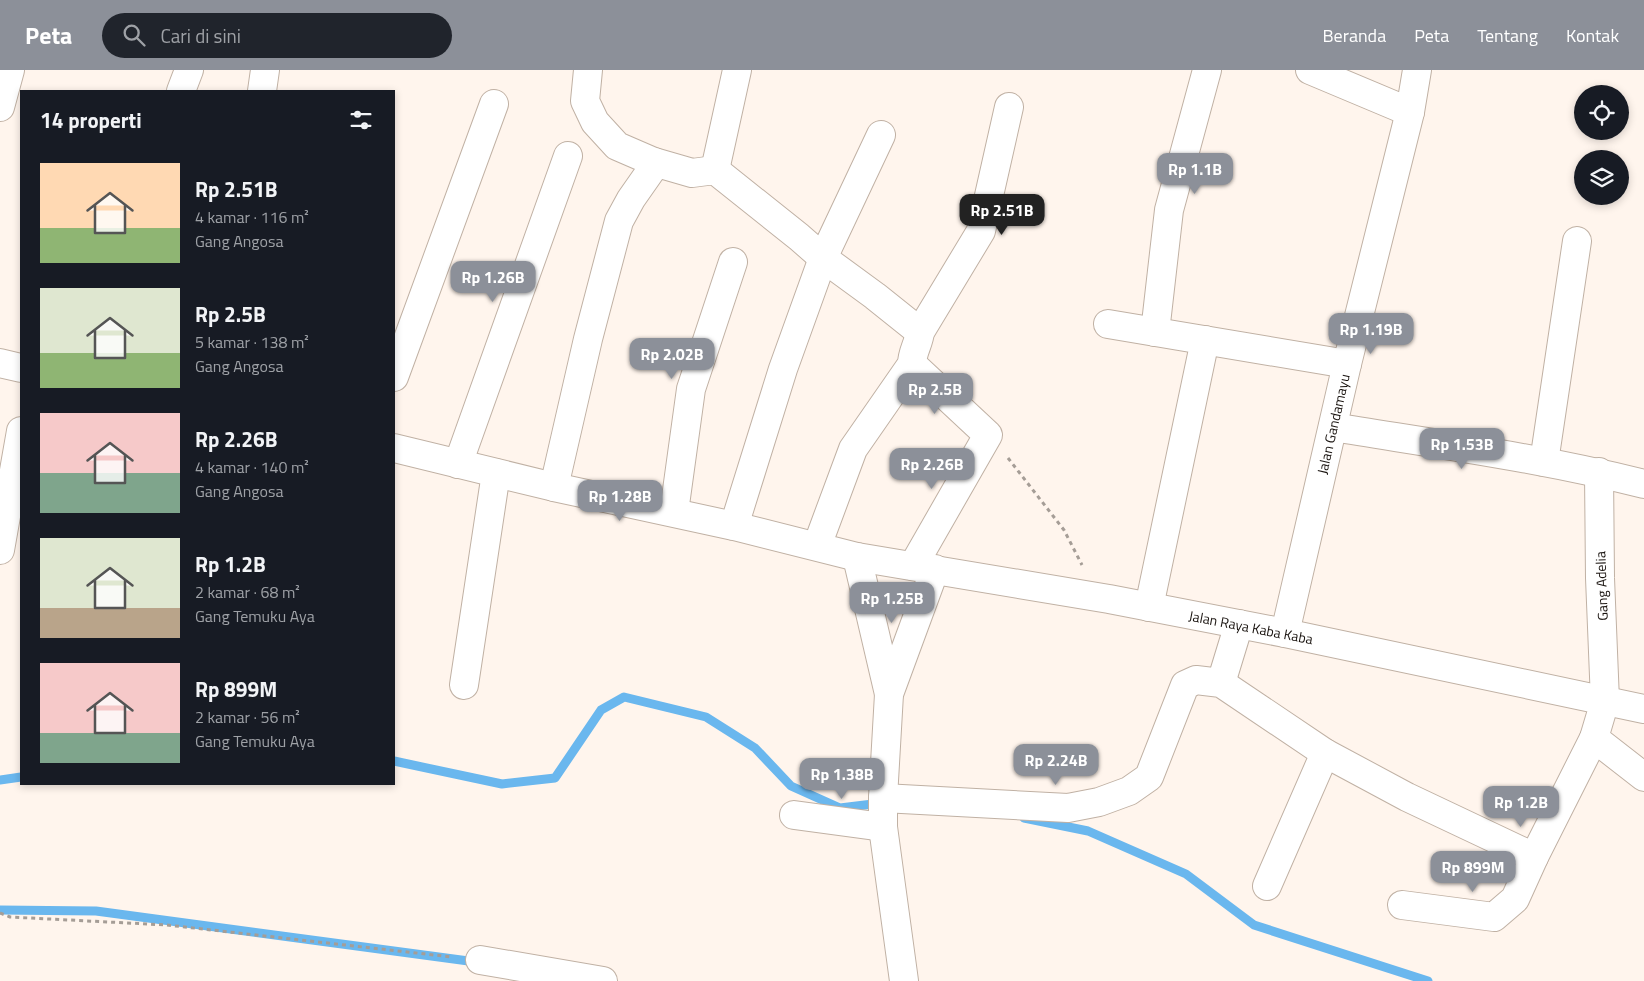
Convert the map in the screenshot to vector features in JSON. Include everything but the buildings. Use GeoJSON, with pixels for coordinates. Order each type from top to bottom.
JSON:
{"type":"FeatureCollection","features":[{"type":"Feature","properties":{"kind":"street"},"geometry":{"type":"LineString","coordinates":[[0,107],[10,70]]}},
{"type":"Feature","properties":{"kind":"street"},"geometry":{"type":"LineString","coordinates":[[181,90],[189,70]]}},
{"type":"Feature","properties":{"kind":"street"},"geometry":{"type":"LineString","coordinates":[[262,90],[265,70]]}},
{"type":"Feature","properties":{"kind":"street"},"geometry":{"type":"LineString","coordinates":[[588,70],[585,101],[595,122],[617,146],[649,171],[692,172],[714,170],[823,258],[875,296],[916,349],[988,435],[924,568],[890,694],[882,798],[883,827],[904,981]]}},
{"type":"Feature","properties":{"kind":"street"},"geometry":{"type":"LineString","coordinates":[[714,170],[737,70]]}},
{"type":"Feature","properties":{"kind":"street"},"geometry":{"type":"LineString","coordinates":[[1154,332],[1169,210],[1207,70]]}},
{"type":"Feature","properties":{"kind":"street"},"geometry":{"type":"LineString","coordinates":[[1310,70],[1410,112]]}},
{"type":"Feature","properties":{"kind":"street","name":"Jalan Gandamayu"},"geometry":{"type":"LineString","coordinates":[[1285,633],[1347,364],[1410,112],[1417,70]]}},
{"type":"Feature","properties":{"kind":"street"},"geometry":{"type":"LineString","coordinates":[[395,374],[494,104]]}},
{"type":"Feature","properties":{"kind":"street"},"geometry":{"type":"LineString","coordinates":[[817,546],[854,449],[916,349],[981,231],[1009,107]]}},
{"type":"Feature","properties":{"kind":"street"},"geometry":{"type":"LineString","coordinates":[[734,526],[783,369],[823,258],[881,135]]}},
{"type":"Feature","properties":{"kind":"street"},"geometry":{"type":"LineString","coordinates":[[458,464],[568,156]]}},
{"type":"Feature","properties":{"kind":"street"},"geometry":{"type":"LineString","coordinates":[[554,487],[588,339],[619,221],[649,171]]}},
{"type":"Feature","properties":{"kind":"street"},"geometry":{"type":"LineString","coordinates":[[1544,462],[1578,241]]}},
{"type":"Feature","properties":{"kind":"street"},"geometry":{"type":"LineString","coordinates":[[674,512],[691,389],[732,262]]}},
{"type":"Feature","properties":{"kind":"street"},"geometry":{"type":"LineString","coordinates":[[1108,324],[1347,364]]}},
{"type":"Feature","properties":{"kind":"street"},"geometry":{"type":"LineString","coordinates":[[1150,607],[1205,340]]}},
{"type":"Feature","properties":{"kind":"street"},"geometry":{"type":"LineString","coordinates":[[0,363],[20,368]]}},
{"type":"Feature","properties":{"kind":"street"},"geometry":{"type":"LineString","coordinates":[[1333,427],[1599,472],[1644,484]]}},
{"type":"Feature","properties":{"kind":"street"},"geometry":{"type":"LineString","coordinates":[[0,550],[5,494],[20,435]]}},
{"type":"Feature","properties":{"kind":"street","name":"Jalan Raya Kaba Kaba"},"geometry":{"type":"LineString","coordinates":[[395,448],[554,487],[674,512],[856,556],[1239,624],[1644,709]]}},
{"type":"Feature","properties":{"kind":"street","name":"Gang Adelia"},"geometry":{"type":"LineString","coordinates":[[1402,905],[1494,917],[1515,899],[1594,738],[1605,700],[1600,578],[1599,472]]}},
{"type":"Feature","properties":{"kind":"street"},"geometry":{"type":"LineString","coordinates":[[464,685],[496,473]]}},
{"type":"Feature","properties":{"kind":"street"},"geometry":{"type":"LineString","coordinates":[[856,556],[890,694]]}},
{"type":"Feature","properties":{"kind":"street"},"geometry":{"type":"LineString","coordinates":[[1221,683],[1239,624]]}},
{"type":"Feature","properties":{"kind":"street"},"geometry":{"type":"LineString","coordinates":[[882,798],[1068,808],[1099,802],[1130,791],[1149,776],[1184,685],[1196,680],[1221,683],[1325,753],[1407,797],[1534,857]]}},
{"type":"Feature","properties":{"kind":"street"},"geometry":{"type":"LineString","coordinates":[[1594,738],[1644,777]]}},
{"type":"Feature","properties":{"kind":"street"},"geometry":{"type":"LineString","coordinates":[[1268,886],[1325,753]]}},
{"type":"Feature","properties":{"kind":"street"},"geometry":{"type":"LineString","coordinates":[[794,815],[883,827]]}},
{"type":"Feature","properties":{"kind":"street"},"geometry":{"type":"LineString","coordinates":[[480,960],[603,981]]}},
{"type":"Feature","properties":{"kind":"path"},"geometry":{"type":"LineString","coordinates":[[988,435],[1021,473],[1064,530],[1100,598]]}},
{"type":"Feature","properties":{"kind":"path"},"geometry":{"type":"LineString","coordinates":[[0,913],[10,916],[167,925],[480,960]]}},
{"type":"Feature","properties":{"kind":"waterway"},"geometry":{"type":"LineString","coordinates":[[395,761],[502,784],[555,778],[601,710],[624,697],[706,717],[755,748],[791,786],[840,808],[881,803]]}},
{"type":"Feature","properties":{"kind":"waterway"},"geometry":{"type":"LineString","coordinates":[[0,780],[20,777]]}},
{"type":"Feature","properties":{"kind":"waterway"},"geometry":{"type":"LineString","coordinates":[[1024,818],[1088,831],[1186,874],[1254,925],[1428,981]]}},
{"type":"Feature","properties":{"kind":"waterway"},"geometry":{"type":"LineString","coordinates":[[0,910],[96,911],[476,962]]}}]}
